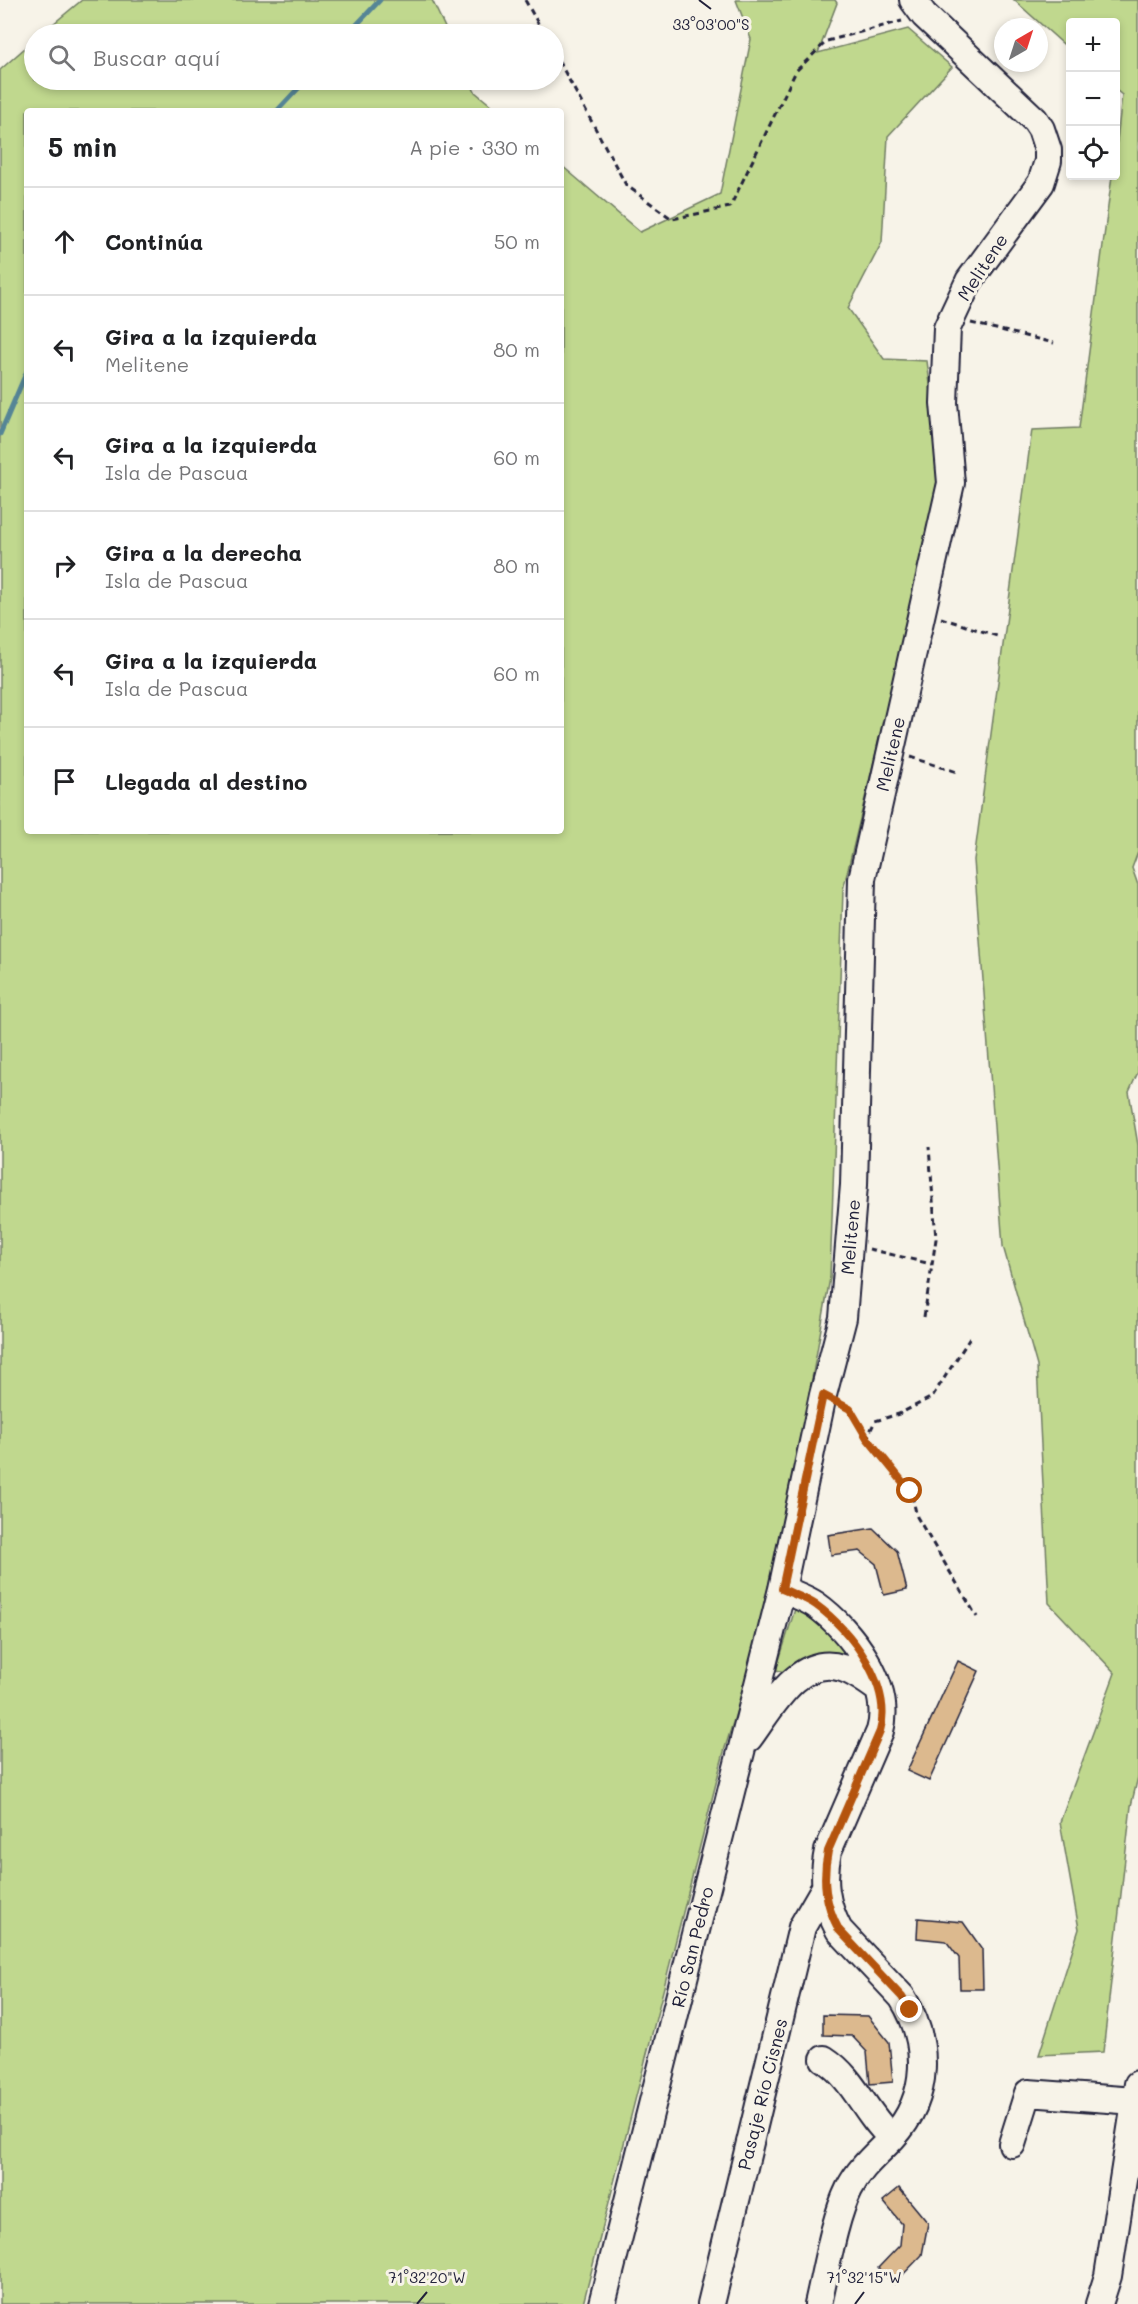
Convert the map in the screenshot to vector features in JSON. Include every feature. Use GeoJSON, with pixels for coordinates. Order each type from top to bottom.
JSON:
{"type":"FeatureCollection","features":[{"type":"Feature","properties":{"kind":"street","name":"Melitene"},"geometry":{"type":"LineString","coordinates":[[782,1589],[823,1395],[843,1318],[854,1185],[862,879],[951,483],[944,403],[947,328],[969,281],[1041,183],[1048,161],[1041,129],[1035,120],[919,8]]}},
{"type":"Feature","properties":{"kind":"street"},"geometry":{"type":"LineString","coordinates":[[782,1589],[814,1603],[838,1623],[869,1665],[882,1699],[883,1721],[828,1851],[825,1866],[825,1889],[832,1917],[839,1930],[902,1997],[921,2039],[922,2070],[916,2099],[902,2126],[863,2166],[849,2189],[843,2203],[818,2304]]}},
{"type":"Feature","properties":{"kind":"street","name":"Río San Pedro"},"geometry":{"type":"LineString","coordinates":[[602,2304],[782,1589]]}},
{"type":"Feature","properties":{"kind":"street"},"geometry":{"type":"LineString","coordinates":[[742,1747],[786,1689],[803,1672],[819,1665],[841,1667],[878,1689]]}},
{"type":"Feature","properties":{"kind":"street","name":"Pasaje Río Cisnes"},"geometry":{"type":"LineString","coordinates":[[711,2304],[802,1927],[825,1889]]}},
{"type":"Feature","properties":{"kind":"street"},"geometry":{"type":"LineString","coordinates":[[824,2059],[849,2080],[871,2116],[892,2138]]}},
{"type":"Feature","properties":{"kind":"street"},"geometry":{"type":"LineString","coordinates":[[1012,2144],[1028,2093],[1137,2092],[1108,2276],[1099,2304]]}},
{"type":"Feature","properties":{"kind":"path"},"geometry":{"type":"LineString","coordinates":[[525,0],[538,24]]}},
{"type":"Feature","properties":{"kind":"path"},"geometry":{"type":"LineString","coordinates":[[564,70],[626,185],[672,219],[730,207],[796,71],[827,41],[919,8]]}},
{"type":"Feature","properties":{"kind":"path"},"geometry":{"type":"LineString","coordinates":[[951,319],[1054,343]]}},
{"type":"Feature","properties":{"kind":"path"},"geometry":{"type":"LineString","coordinates":[[923,612],[997,636]]}},
{"type":"Feature","properties":{"kind":"path"},"geometry":{"type":"LineString","coordinates":[[891,751],[960,773]]}},
{"type":"Feature","properties":{"kind":"path"},"geometry":{"type":"LineString","coordinates":[[924,1317],[936,1239],[929,1147]]}},
{"type":"Feature","properties":{"kind":"path"},"geometry":{"type":"LineString","coordinates":[[849,1244],[931,1264]]}},
{"type":"Feature","properties":{"kind":"path"},"geometry":{"type":"LineString","coordinates":[[867,1438],[875,1421],[899,1414],[932,1397],[970,1338]]}},
{"type":"Feature","properties":{"kind":"path"},"geometry":{"type":"LineString","coordinates":[[823,1395],[850,1409],[867,1438],[910,1491],[917,1517],[977,1617]]}},
{"type":"Feature","properties":{"kind":"green space"},"geometry":{"type":"Polygon","coordinates":[[[82,0],[432,0],[443,24],[53,24],[82,0]]]}},
{"type":"Feature","properties":{"kind":"green space"},"geometry":{"type":"Polygon","coordinates":[[[736,0],[835,0],[837,3],[818,53],[908,29],[952,67],[888,136],[882,242],[848,308],[884,359],[927,361],[942,477],[843,890],[830,1278],[770,1605],[725,1748],[583,2304],[0,2304],[0,70],[24,49],[24,90],[474,90],[494,108],[24,108],[24,834],[564,834],[564,168],[640,232],[720,194],[751,39],[736,0]]]}},
{"type":"Feature","properties":{"kind":"green space"},"geometry":{"type":"Polygon","coordinates":[[[1014,0],[1138,0],[1138,852],[1132,868],[1138,885],[1138,1072],[1129,1092],[1138,1145],[1138,1777],[1131,1806],[1103,2052],[1039,2055],[1079,1929],[1060,1822],[1115,1673],[1049,1603],[1037,1366],[1003,1246],[974,860],[1032,430],[1079,428],[1111,180],[1120,180],[1122,95],[1120,93],[1120,18],[1066,18],[1066,46],[1048,30],[1048,18],[1034,18],[1014,0]]]}},
{"type":"Feature","properties":{"kind":"green space"},"geometry":{"type":"Polygon","coordinates":[[[795,1609],[811,1614],[840,1638],[846,1660],[812,1655],[785,1672],[776,1670],[795,1609]]]}},
{"type":"Feature","properties":{"kind":"building"},"geometry":{"type":"Polygon","coordinates":[[[873,1528],[897,1551],[907,1590],[884,1595],[876,1564],[860,1551],[831,1555],[828,1535],[873,1528]]]}},
{"type":"Feature","properties":{"kind":"building"},"geometry":{"type":"Polygon","coordinates":[[[958,1661],[979,1671],[929,1781],[907,1771],[958,1661]]]}},
{"type":"Feature","properties":{"kind":"building"},"geometry":{"type":"Polygon","coordinates":[[[918,1918],[963,1922],[982,1949],[983,1989],[960,1989],[959,1958],[946,1941],[917,1938],[918,1918]]]}},
{"type":"Feature","properties":{"kind":"building"},"geometry":{"type":"Polygon","coordinates":[[[823,2015],[868,2016],[889,2042],[893,2082],[870,2084],[867,2052],[852,2036],[823,2035],[823,2015]]]}},
{"type":"Feature","properties":{"kind":"building"},"geometry":{"type":"Polygon","coordinates":[[[899,2188],[928,2223],[922,2255],[894,2284],[878,2268],[900,2245],[902,2224],[883,2201],[899,2188]]]}},
{"type":"Feature","properties":{"kind":"waterway"},"geometry":{"type":"LineString","coordinates":[[357,24],[380,0]]}},
{"type":"Feature","properties":{"kind":"waterway"},"geometry":{"type":"LineString","coordinates":[[280,108],[297,90]]}},
{"type":"Feature","properties":{"kind":"waterway"},"geometry":{"type":"LineString","coordinates":[[0,434],[24,378]]}},
{"type":"Feature","properties":{"kind":"route"},"geometry":{"type":"LineString","coordinates":[[910,1491],[867,1438],[850,1409],[823,1395],[782,1589],[814,1603],[838,1623],[869,1665],[882,1699],[884,1710],[880,1731],[828,1851],[824,1878],[827,1904],[839,1930],[902,1997],[910,2010]]}}]}
